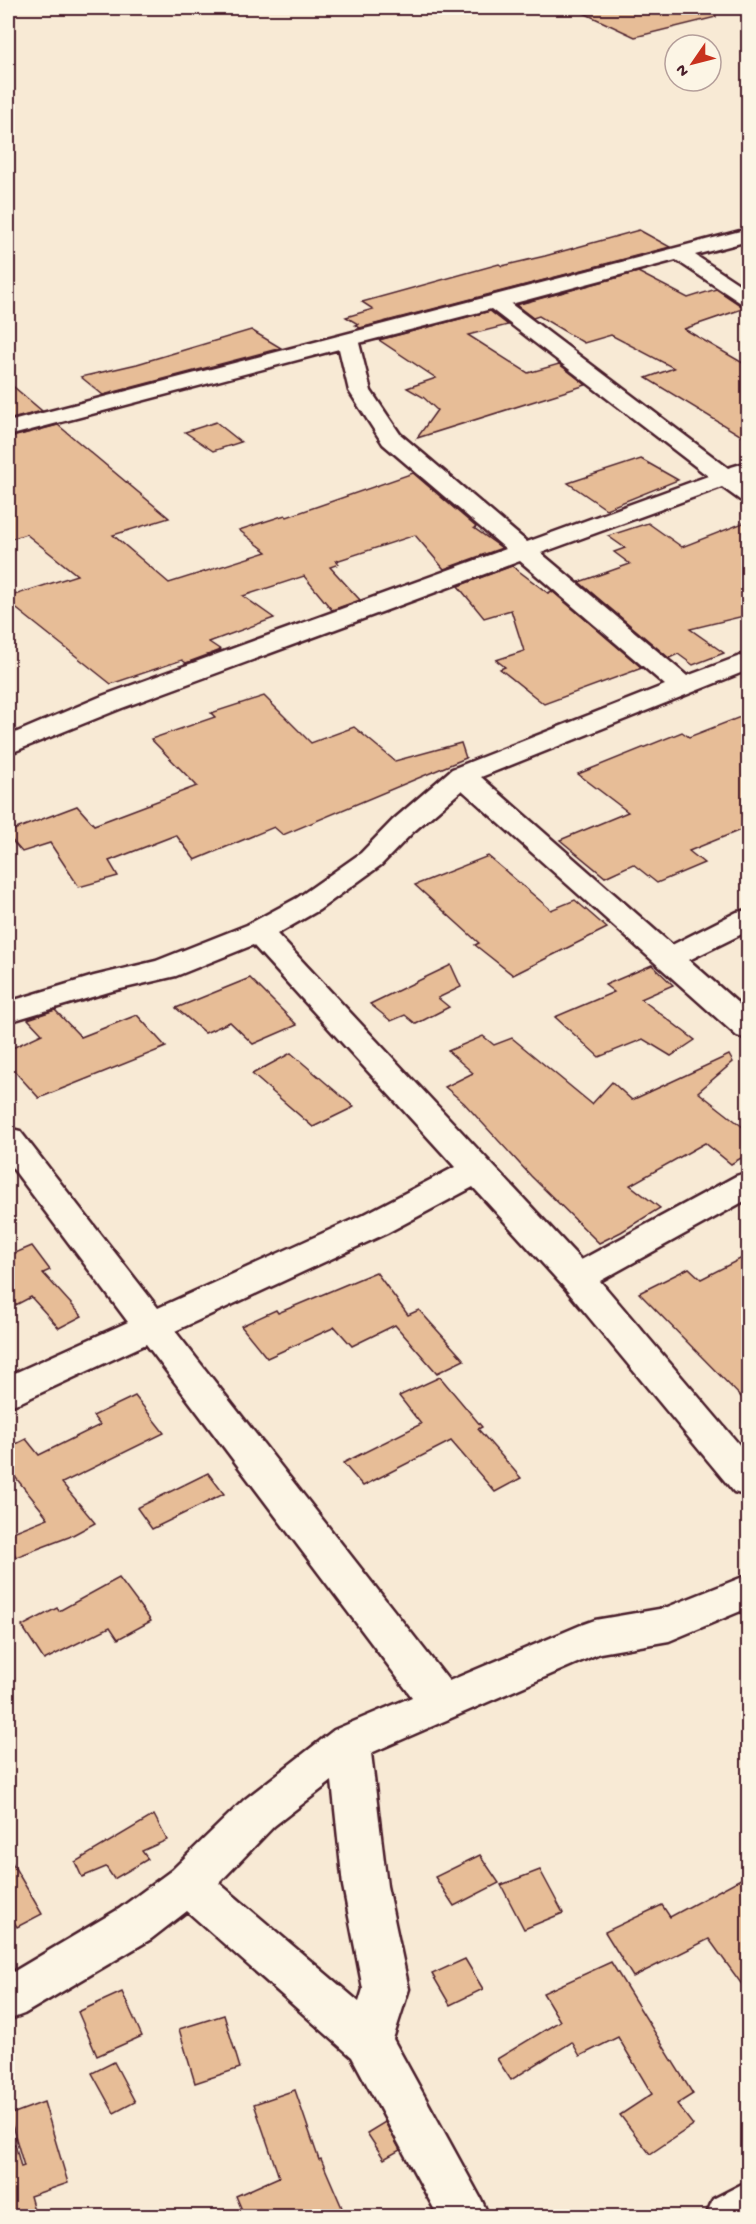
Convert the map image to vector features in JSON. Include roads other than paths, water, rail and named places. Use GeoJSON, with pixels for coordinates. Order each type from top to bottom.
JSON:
{"type":"FeatureCollection","features":[{"type":"Feature","properties":{"kind":"street"},"geometry":{"type":"LineString","coordinates":[[8,429],[748,235]]}},
{"type":"Feature","properties":{"kind":"street"},"geometry":{"type":"LineString","coordinates":[[680,254],[748,299]]}},
{"type":"Feature","properties":{"kind":"street"},"geometry":{"type":"LineString","coordinates":[[495,302],[737,473],[748,495]]}},
{"type":"Feature","properties":{"kind":"street"},"geometry":{"type":"LineString","coordinates":[[348,340],[360,391],[391,439],[521,552],[684,687]]}},
{"type":"Feature","properties":{"kind":"street"},"geometry":{"type":"LineString","coordinates":[[8,746],[112,702],[737,473]]}},
{"type":"Feature","properties":{"kind":"street"},"geometry":{"type":"LineString","coordinates":[[8,1012],[105,983],[165,969],[258,932],[309,904],[371,859],[403,826],[462,775],[748,661]]}},
{"type":"Feature","properties":{"kind":"street"},"geometry":{"type":"LineString","coordinates":[[462,775],[748,1029]]}},
{"type":"Feature","properties":{"kind":"street"},"geometry":{"type":"LineString","coordinates":[[670,958],[748,919]]}},
{"type":"Feature","properties":{"kind":"street"},"geometry":{"type":"LineString","coordinates":[[258,932],[577,1278],[748,1481]]}},
{"type":"Feature","properties":{"kind":"street"},"geometry":{"type":"LineString","coordinates":[[8,1139],[441,1703]]}},
{"type":"Feature","properties":{"kind":"street"},"geometry":{"type":"LineString","coordinates":[[8,1392],[375,1224],[477,1170]]}},
{"type":"Feature","properties":{"kind":"street"},"geometry":{"type":"LineString","coordinates":[[577,1278],[748,1184]]}},
{"type":"Feature","properties":{"kind":"street"},"geometry":{"type":"LineString","coordinates":[[8,1999],[135,1924],[188,1884],[260,1813],[349,1743],[595,1637],[669,1624],[748,1590]]}},
{"type":"Feature","properties":{"kind":"street"},"geometry":{"type":"LineString","coordinates":[[349,1743],[365,1886],[386,1989],[369,2041]]}},
{"type":"Feature","properties":{"kind":"street"},"geometry":{"type":"LineString","coordinates":[[188,1884],[283,1969],[369,2041],[464,2217]]}},
{"type":"Feature","properties":{"kind":"street"},"geometry":{"type":"LineString","coordinates":[[730,2217],[748,2206]]}}]}
